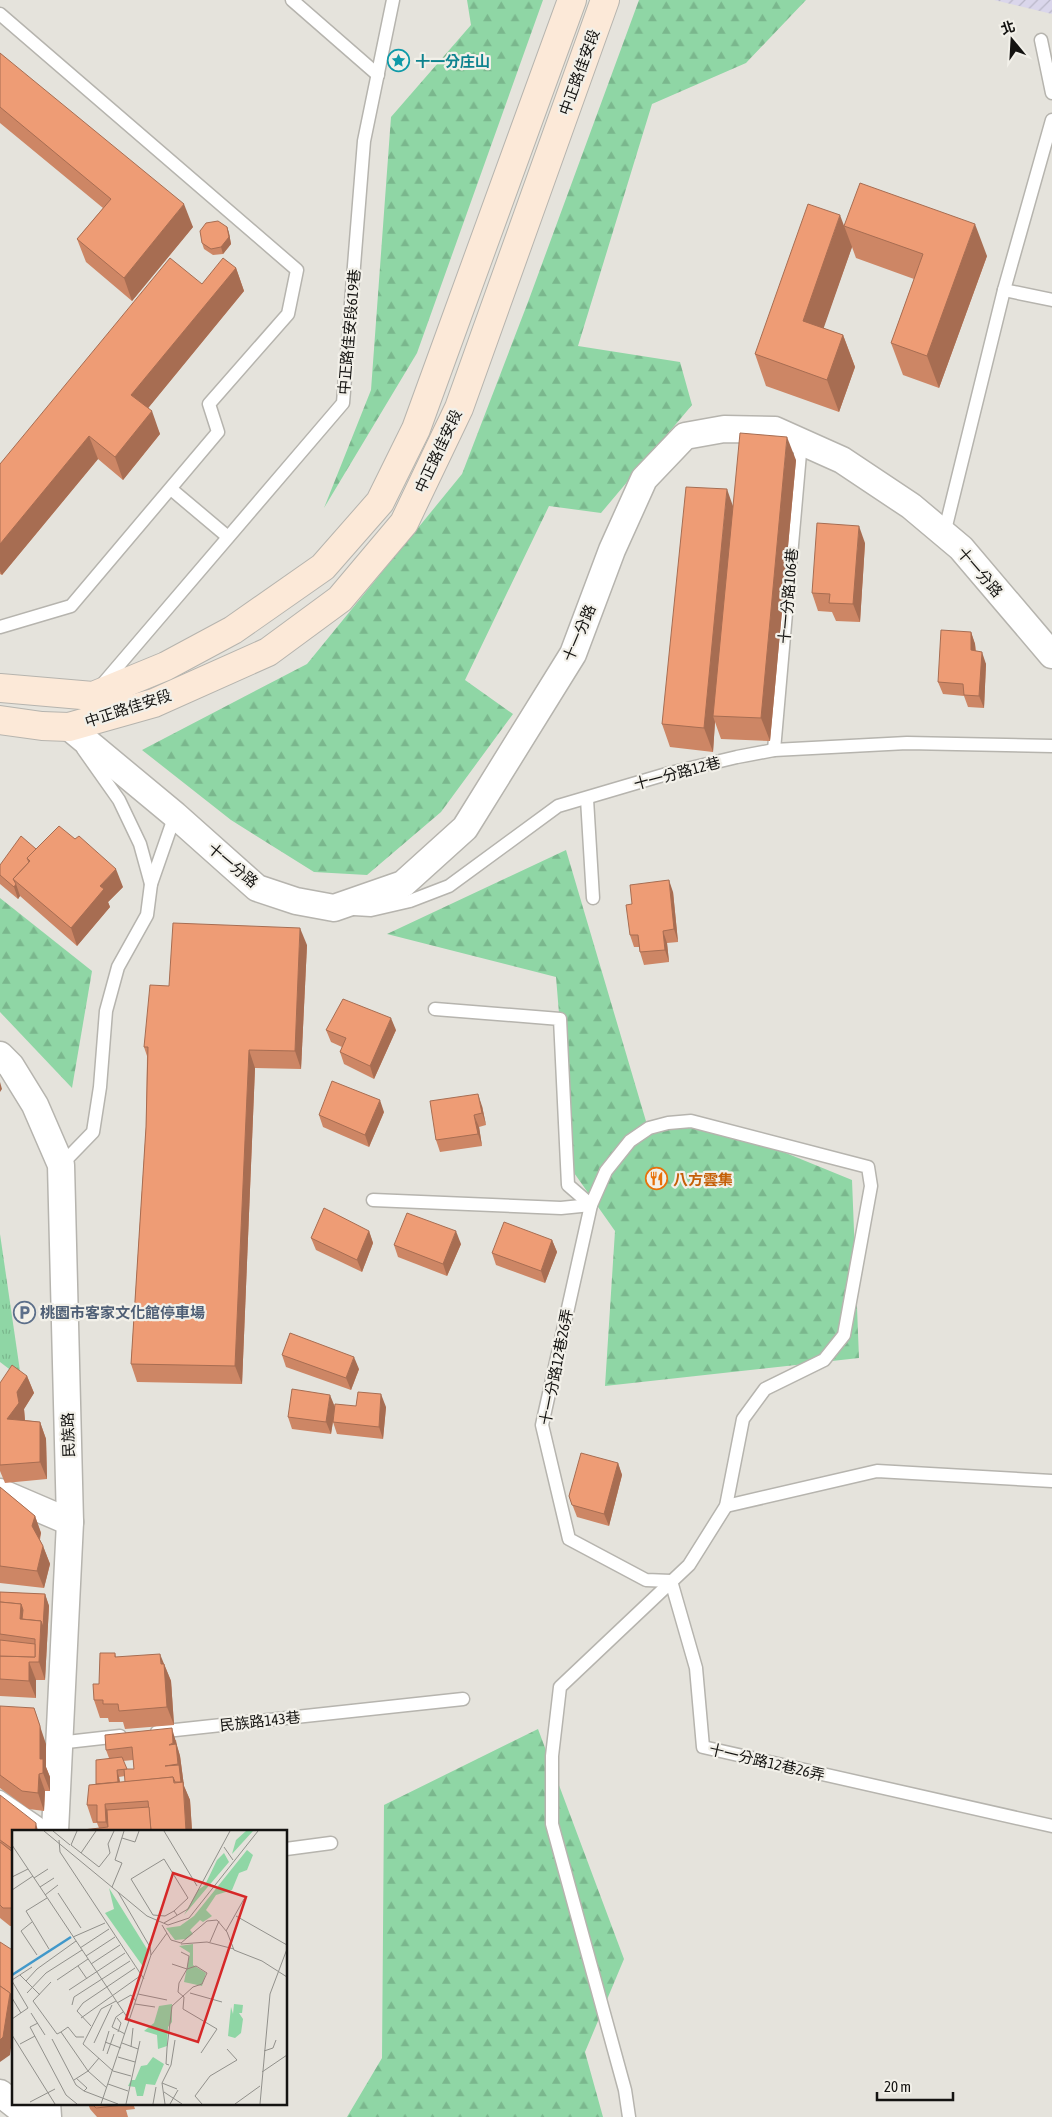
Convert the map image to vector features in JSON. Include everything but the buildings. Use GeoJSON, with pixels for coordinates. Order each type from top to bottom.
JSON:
{"type":"FeatureCollection","features":[{"type":"Feature","properties":{"kind":"main road","name":"中正路佳安段"},"geometry":{"type":"LineString","coordinates":[[92,696],[166,666],[233,630],[323,567],[380,502],[416,428],[572,0]]}},
{"type":"Feature","properties":{"kind":"main road","name":"中正路佳安段"},"geometry":{"type":"LineString","coordinates":[[0,720],[42,726],[69,727],[154,703],[268,652],[340,599],[404,523],[459,408],[605,0]]}},
{"type":"Feature","properties":{"kind":"main road"},"geometry":{"type":"LineString","coordinates":[[0,688],[92,696]]}},
{"type":"Feature","properties":{"kind":"street","name":"十一分路"},"geometry":{"type":"LineString","coordinates":[[69,727],[175,815],[257,888],[296,900],[334,908],[404,884],[465,828],[573,654],[612,550],[644,479],[684,436],[724,429],[774,430],[842,460],[911,506],[961,548],[1052,655]]}},
{"type":"Feature","properties":{"kind":"street","name":"民族路"},"geometry":{"type":"LineString","coordinates":[[0,1055],[11,1066],[35,1104],[61,1165],[70,1522],[54,1830]]}},
{"type":"Feature","properties":{"kind":"street"},"geometry":{"type":"LineString","coordinates":[[1,1495],[70,1522]]}},
{"type":"Feature","properties":{"kind":"street"},"geometry":{"type":"LineString","coordinates":[[0,2093],[22,2114]]}},
{"type":"Feature","properties":{"kind":"street"},"geometry":{"type":"LineString","coordinates":[[47,2104],[48,2117]]}},
{"type":"Feature","properties":{"kind":"lane"},"geometry":{"type":"LineString","coordinates":[[292,0],[378,75]]}},
{"type":"Feature","properties":{"kind":"lane","name":"中正路佳安段619巷"},"geometry":{"type":"LineString","coordinates":[[69,727],[92,696],[343,404],[364,141],[393,0]]}},
{"type":"Feature","properties":{"kind":"lane"},"geometry":{"type":"LineString","coordinates":[[0,14],[297,270],[288,314],[209,404],[218,432],[171,489],[71,606],[0,628]]}},
{"type":"Feature","properties":{"kind":"lane"},"geometry":{"type":"LineString","coordinates":[[1041,40],[1052,93]]}},
{"type":"Feature","properties":{"kind":"lane"},"geometry":{"type":"LineString","coordinates":[[944,534],[1004,290],[1052,120]]}},
{"type":"Feature","properties":{"kind":"lane"},"geometry":{"type":"LineString","coordinates":[[1004,290],[1052,300]]}},
{"type":"Feature","properties":{"kind":"lane","name":"十一分路106巷"},"geometry":{"type":"LineString","coordinates":[[774,750],[801,442]]}},
{"type":"Feature","properties":{"kind":"lane"},"geometry":{"type":"LineString","coordinates":[[171,489],[228,537]]}},
{"type":"Feature","properties":{"kind":"lane"},"geometry":{"type":"LineString","coordinates":[[69,727],[119,800],[140,844],[151,884]]}},
{"type":"Feature","properties":{"kind":"lane","name":"十一分路12巷"},"geometry":{"type":"LineString","coordinates":[[334,908],[372,910],[410,901],[449,886],[558,806],[670,773],[774,750],[907,743],[1052,746]]}},
{"type":"Feature","properties":{"kind":"lane"},"geometry":{"type":"LineString","coordinates":[[587,799],[593,898]]}},
{"type":"Feature","properties":{"kind":"lane"},"geometry":{"type":"LineString","coordinates":[[61,1165],[93,1132],[100,1088],[106,1011],[118,967],[147,916],[151,884],[175,815]]}},
{"type":"Feature","properties":{"kind":"lane"},"geometry":{"type":"LineString","coordinates":[[435,1009],[560,1020],[568,1185],[591,1205]]}},
{"type":"Feature","properties":{"kind":"lane","name":"十一分路12巷26弄"},"geometry":{"type":"LineString","coordinates":[[726,1506],[743,1419],[765,1390],[824,1360],[844,1335],[871,1186],[868,1167],[691,1121],[649,1128],[630,1141],[606,1171],[591,1205],[542,1424],[569,1539],[646,1580],[671,1581],[696,1668],[703,1747],[1052,1826]]}},
{"type":"Feature","properties":{"kind":"lane"},"geometry":{"type":"LineString","coordinates":[[373,1200],[561,1208],[591,1205]]}},
{"type":"Feature","properties":{"kind":"lane"},"geometry":{"type":"LineString","coordinates":[[629,2117],[625,2090],[552,1824],[552,1756],[560,1688],[689,1565],[726,1506],[877,1471],[1052,1480]]}},
{"type":"Feature","properties":{"kind":"lane","name":"民族路143巷"},"geometry":{"type":"LineString","coordinates":[[58,1743],[463,1699]]}},
{"type":"Feature","properties":{"kind":"lane"},"geometry":{"type":"LineString","coordinates":[[0,1797],[38,1823],[44,1830]]}},
{"type":"Feature","properties":{"kind":"lane"},"geometry":{"type":"LineString","coordinates":[[288,1849],[331,1843]]}},
{"type":"Feature","properties":{"kind":"shaded area"},"geometry":{"type":"Polygon","coordinates":[[[994,0],[1052,0],[1052,14],[994,0]]]}},
{"type":"Feature","properties":{"kind":"green space"},"geometry":{"type":"Polygon","coordinates":[[[467,0],[543,0],[417,353],[324,508],[371,390],[391,117],[471,25],[467,0]]]}},
{"type":"Feature","properties":{"kind":"green space"},"geometry":{"type":"Polygon","coordinates":[[[639,0],[806,0],[746,63],[652,104],[578,346],[680,362],[692,405],[601,513],[549,506],[465,680],[513,714],[441,812],[367,875],[314,872],[231,820],[142,750],[307,664],[462,474],[528,302],[639,0]]]}},
{"type":"Feature","properties":{"kind":"green space"},"geometry":{"type":"Polygon","coordinates":[[[566,850],[648,1128],[703,1119],[852,1180],[859,1358],[605,1386],[615,1231],[572,1170],[556,977],[387,934],[566,850]]]}},
{"type":"Feature","properties":{"kind":"green space"},"geometry":{"type":"Polygon","coordinates":[[[0,898],[92,971],[72,1088],[0,1012],[0,898]]]}},
{"type":"Feature","properties":{"kind":"green space"},"geometry":{"type":"Polygon","coordinates":[[[0,1234],[21,1378],[0,1362],[0,1234]]]}},
{"type":"Feature","properties":{"kind":"green space"},"geometry":{"type":"Polygon","coordinates":[[[538,1729],[624,1959],[585,2052],[603,2117],[347,2117],[382,2058],[384,1805],[538,1729]]]}},
{"type":"Feature","properties":{"kind":"place","name":"十一分庄山"},"geometry":{"type":"Point","coordinates":[399,61]}},
{"type":"Feature","properties":{"kind":"place","name":"八方雲集"},"geometry":{"type":"Point","coordinates":[657,1179]}},
{"type":"Feature","properties":{"kind":"place","name":"桃園市客家文化館停車場"},"geometry":{"type":"Point","coordinates":[24,1312]}}]}
